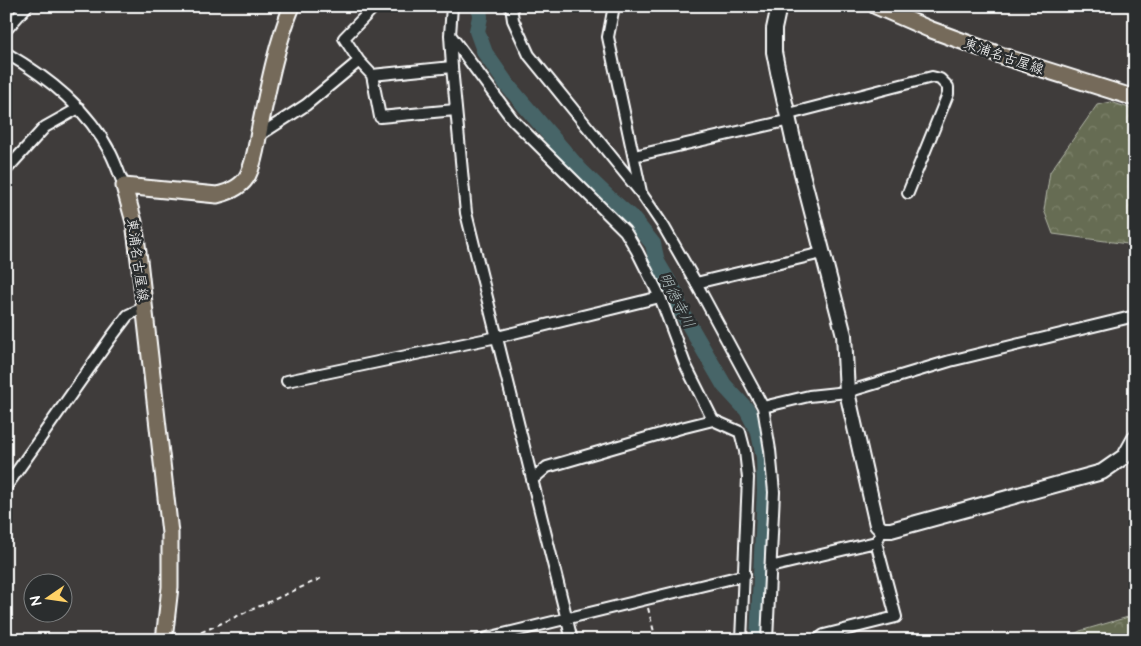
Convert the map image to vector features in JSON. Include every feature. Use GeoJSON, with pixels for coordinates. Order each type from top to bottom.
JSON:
{"type":"FeatureCollection","features":[{"type":"Feature","properties":{"kind":"main road"},"geometry":{"type":"LineString","coordinates":[[124,186],[217,195],[231,191],[242,183],[248,175],[286,21],[292,6]]}},
{"type":"Feature","properties":{"kind":"main road","name":"東浦名古屋線"},"geometry":{"type":"LineString","coordinates":[[876,6],[929,29],[1011,59],[1135,98]]}},
{"type":"Feature","properties":{"kind":"main road","name":"東浦名古屋線"},"geometry":{"type":"LineString","coordinates":[[124,186],[134,222],[170,533],[170,578],[164,637]]}},
{"type":"Feature","properties":{"kind":"street"},"geometry":{"type":"LineString","coordinates":[[6,30],[27,6]]}},
{"type":"Feature","properties":{"kind":"street"},"geometry":{"type":"LineString","coordinates":[[375,6],[344,38],[359,61],[372,75],[380,116],[455,110]]}},
{"type":"Feature","properties":{"kind":"street"},"geometry":{"type":"LineString","coordinates":[[452,6],[450,34],[452,67],[466,214],[572,640]]}},
{"type":"Feature","properties":{"kind":"street"},"geometry":{"type":"LineString","coordinates":[[511,6],[513,20],[530,55],[641,193],[696,283],[763,407],[774,492],[767,640]]}},
{"type":"Feature","properties":{"kind":"street"},"geometry":{"type":"LineString","coordinates":[[614,6],[608,37],[641,193]]}},
{"type":"Feature","properties":{"kind":"street"},"geometry":{"type":"LineString","coordinates":[[779,6],[774,29],[774,52],[822,253],[844,335],[847,392],[878,525],[896,617],[824,635],[817,640]]}},
{"type":"Feature","properties":{"kind":"street"},"geometry":{"type":"LineString","coordinates":[[450,34],[513,120],[625,231],[638,251],[660,297],[685,364],[713,420]]}},
{"type":"Feature","properties":{"kind":"street"},"geometry":{"type":"LineString","coordinates":[[6,53],[44,77],[79,108],[97,131],[111,154],[124,186]]}},
{"type":"Feature","properties":{"kind":"street"},"geometry":{"type":"LineString","coordinates":[[258,136],[306,105],[359,61]]}},
{"type":"Feature","properties":{"kind":"street"},"geometry":{"type":"LineString","coordinates":[[372,75],[452,67]]}},
{"type":"Feature","properties":{"kind":"street"},"geometry":{"type":"LineString","coordinates":[[634,156],[789,117],[932,77],[940,78],[948,87],[948,94],[908,193]]}},
{"type":"Feature","properties":{"kind":"street"},"geometry":{"type":"LineString","coordinates":[[6,170],[45,127],[79,108]]}},
{"type":"Feature","properties":{"kind":"street"},"geometry":{"type":"LineString","coordinates":[[262,115],[268,124],[280,123]]}},
{"type":"Feature","properties":{"kind":"street"},"geometry":{"type":"LineString","coordinates":[[696,283],[822,253]]}},
{"type":"Feature","properties":{"kind":"street"},"geometry":{"type":"LineString","coordinates":[[287,381],[497,337],[660,297]]}},
{"type":"Feature","properties":{"kind":"street"},"geometry":{"type":"LineString","coordinates":[[6,487],[128,315],[145,307]]}},
{"type":"Feature","properties":{"kind":"street"},"geometry":{"type":"LineString","coordinates":[[763,407],[809,396],[847,392],[950,361],[1135,316]]}},
{"type":"Feature","properties":{"kind":"street"},"geometry":{"type":"LineString","coordinates":[[532,480],[547,467],[713,420],[740,432],[748,478],[742,640]]}},
{"type":"Feature","properties":{"kind":"street"},"geometry":{"type":"LineString","coordinates":[[770,567],[879,536],[891,530],[1102,472],[1125,456],[1135,438]]}},
{"type":"Feature","properties":{"kind":"street"},"geometry":{"type":"LineString","coordinates":[[479,640],[745,575]]}},
{"type":"Feature","properties":{"kind":"path"},"geometry":{"type":"LineString","coordinates":[[164,637],[189,637],[322,578]]}},
{"type":"Feature","properties":{"kind":"path"},"geometry":{"type":"LineString","coordinates":[[646,599],[656,640]]}},
{"type":"Feature","properties":{"kind":"green space"},"geometry":{"type":"Polygon","coordinates":[[[1111,102],[1135,110],[1135,245],[1053,234],[1044,210],[1050,172],[1097,105],[1111,102]]]}},
{"type":"Feature","properties":{"kind":"green space"},"geometry":{"type":"Polygon","coordinates":[[[1135,615],[1135,640],[1063,640],[1080,631],[1135,615]]]}},
{"type":"Feature","properties":{"kind":"waterway","name":"明徳寺川"},"geometry":{"type":"LineString","coordinates":[[479,6],[480,17],[477,31],[485,53],[508,86],[580,170],[632,218],[653,244],[657,262],[676,294],[680,309],[724,385],[747,410],[759,433],[764,457],[765,491],[758,640]]}}]}
